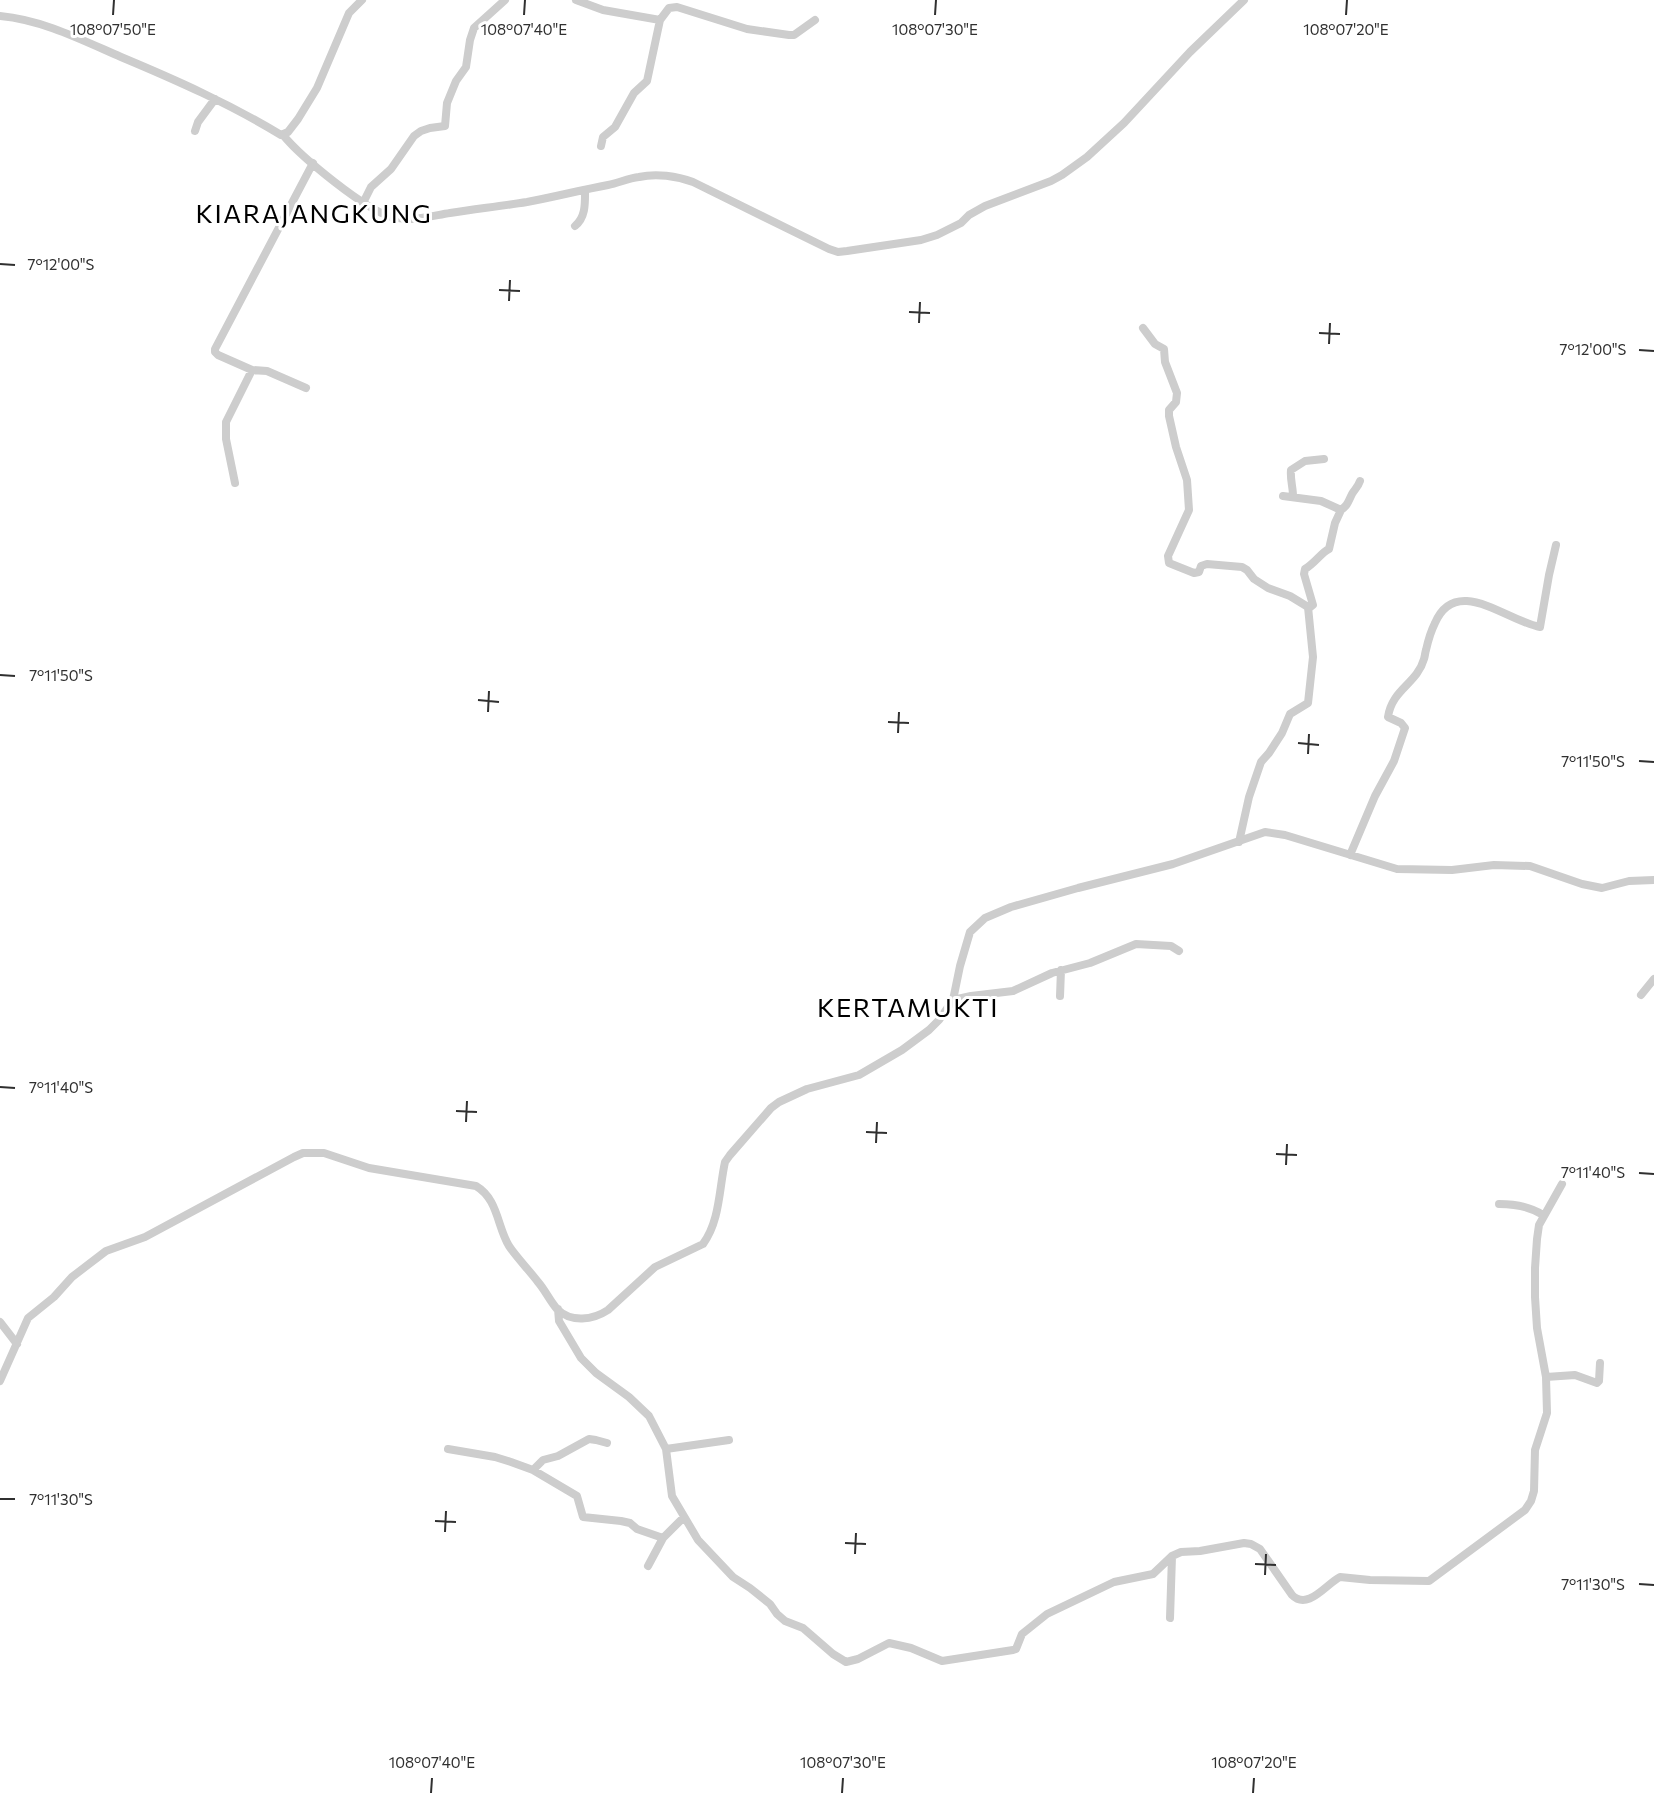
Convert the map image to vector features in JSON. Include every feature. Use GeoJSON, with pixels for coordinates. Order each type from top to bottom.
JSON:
{"type":"FeatureCollection","features":[{"type":"Feature","properties":{"kind":"street"},"geometry":{"type":"LineString","coordinates":[[283,135],[298,119],[317,88],[349,13],[362,0]]}},
{"type":"Feature","properties":{"kind":"street"},"geometry":{"type":"LineString","coordinates":[[363,203],[371,187],[391,169],[414,136],[430,128],[445,126],[447,103],[456,81],[466,67],[474,28],[505,0]]}},
{"type":"Feature","properties":{"kind":"street"},"geometry":{"type":"LineString","coordinates":[[576,0],[603,10],[660,20]]}},
{"type":"Feature","properties":{"kind":"street"},"geometry":{"type":"LineString","coordinates":[[0,16],[56,28],[215,99],[283,135],[292,147],[363,203],[390,216],[409,219],[528,202],[639,177],[681,177],[838,252],[921,240],[937,235],[961,223],[969,215],[985,206],[1051,181],[1087,157],[1124,123],[1190,52],[1245,0]]}},
{"type":"Feature","properties":{"kind":"street"},"geometry":{"type":"LineString","coordinates":[[601,146],[603,137],[615,127],[634,93],[647,81],[660,20],[669,8],[677,7],[747,29],[794,35],[815,20]]}},
{"type":"Feature","properties":{"kind":"street"},"geometry":{"type":"LineString","coordinates":[[195,131],[198,122],[215,99]]}},
{"type":"Feature","properties":{"kind":"street"},"geometry":{"type":"LineString","coordinates":[[306,388],[267,371],[252,370],[218,355],[214,349],[313,163]]}},
{"type":"Feature","properties":{"kind":"street"},"geometry":{"type":"LineString","coordinates":[[575,226],[583,215],[585,189]]}},
{"type":"Feature","properties":{"kind":"street"},"geometry":{"type":"LineString","coordinates":[[1143,328],[1155,344],[1164,349],[1165,362],[1177,393],[1176,402],[1169,410],[1169,416],[1187,480],[1189,510],[1168,556],[1169,563],[1194,573],[1199,572],[1201,566],[1207,564],[1242,567],[1268,588],[1290,596],[1308,607],[1313,657],[1308,703],[1290,714],[1282,733],[1261,762],[1249,797],[1239,842]]}},
{"type":"Feature","properties":{"kind":"street"},"geometry":{"type":"LineString","coordinates":[[235,483],[226,439],[226,422],[252,370]]}},
{"type":"Feature","properties":{"kind":"street"},"geometry":{"type":"LineString","coordinates":[[1293,496],[1291,470],[1305,461],[1324,459]]}},
{"type":"Feature","properties":{"kind":"street"},"geometry":{"type":"LineString","coordinates":[[1308,609],[1313,605],[1304,574],[1305,569],[1329,549],[1335,523],[1341,510],[1348,506],[1360,481]]}},
{"type":"Feature","properties":{"kind":"street"},"geometry":{"type":"LineString","coordinates":[[1283,496],[1321,501],[1341,510]]}},
{"type":"Feature","properties":{"kind":"street"},"geometry":{"type":"LineString","coordinates":[[1350,855],[1375,796],[1394,761],[1405,728],[1401,723],[1388,717],[1390,706],[1425,659],[1425,651],[1435,622],[1446,606],[1454,601],[1483,604],[1540,627],[1556,544]]}},
{"type":"Feature","properties":{"kind":"street"},"geometry":{"type":"LineString","coordinates":[[0,1381],[25,1323],[33,1313],[54,1297],[72,1277],[106,1251],[145,1237],[294,1157],[311,1152],[324,1153],[369,1168],[469,1184],[483,1190],[489,1197],[510,1246],[558,1310],[579,1319],[599,1316],[608,1311],[655,1267],[703,1244],[715,1218],[725,1162],[771,1108],[807,1089],[859,1075],[902,1050],[939,1020],[953,1000],[970,932],[985,918],[1011,907],[1173,864],[1265,832],[1388,867],[1409,870],[1452,870],[1494,865],[1530,866],[1602,888],[1629,881],[1654,880]]}},
{"type":"Feature","properties":{"kind":"street"},"geometry":{"type":"LineString","coordinates":[[953,1000],[1013,991],[1052,973],[1090,963],[1136,944],[1171,946],[1179,951]]}},
{"type":"Feature","properties":{"kind":"street"},"geometry":{"type":"LineString","coordinates":[[1060,996],[1061,970]]}},
{"type":"Feature","properties":{"kind":"street"},"geometry":{"type":"LineString","coordinates":[[1641,995],[1654,979]]}},
{"type":"Feature","properties":{"kind":"street"},"geometry":{"type":"LineString","coordinates":[[558,1310],[560,1321],[581,1358],[596,1373],[650,1416],[666,1449],[672,1496],[698,1540],[733,1577],[770,1604],[785,1621],[811,1633],[815,1640],[846,1662],[858,1659],[889,1643],[911,1648],[942,1661],[1016,1649],[1022,1634],[1047,1614],[1114,1582],[1153,1574],[1172,1556],[1181,1551],[1200,1551],[1244,1543],[1251,1544],[1260,1549],[1292,1595],[1297,1600],[1303,1601],[1314,1597],[1340,1576],[1370,1581],[1429,1581],[1525,1509],[1534,1491],[1535,1450],[1547,1413],[1546,1377],[1537,1328],[1535,1298],[1537,1239],[1539,1225],[1562,1184]]}},
{"type":"Feature","properties":{"kind":"street"},"geometry":{"type":"LineString","coordinates":[[1498,1203],[1528,1207],[1544,1215]]}},
{"type":"Feature","properties":{"kind":"street"},"geometry":{"type":"LineString","coordinates":[[0,1323],[17,1344]]}},
{"type":"Feature","properties":{"kind":"street"},"geometry":{"type":"LineString","coordinates":[[1546,1377],[1575,1375],[1597,1383],[1599,1363]]}},
{"type":"Feature","properties":{"kind":"street"},"geometry":{"type":"LineString","coordinates":[[533,1470],[543,1460],[558,1456],[589,1439],[608,1443]]}},
{"type":"Feature","properties":{"kind":"street"},"geometry":{"type":"LineString","coordinates":[[666,1449],[729,1440]]}},
{"type":"Feature","properties":{"kind":"street"},"geometry":{"type":"LineString","coordinates":[[448,1449],[495,1457],[533,1470],[577,1496],[583,1517],[621,1521],[663,1538]]}},
{"type":"Feature","properties":{"kind":"street"},"geometry":{"type":"LineString","coordinates":[[648,1566],[663,1538],[684,1517]]}},
{"type":"Feature","properties":{"kind":"street"},"geometry":{"type":"LineString","coordinates":[[1170,1618],[1172,1556]]}},
{"type":"Feature","properties":{"kind":"district","name":"KIARAJANGKUNG"},"geometry":{"type":"Point","coordinates":[314,212]}},
{"type":"Feature","properties":{"kind":"district","name":"KERTAMUKTI"},"geometry":{"type":"Point","coordinates":[908,1006]}}]}
